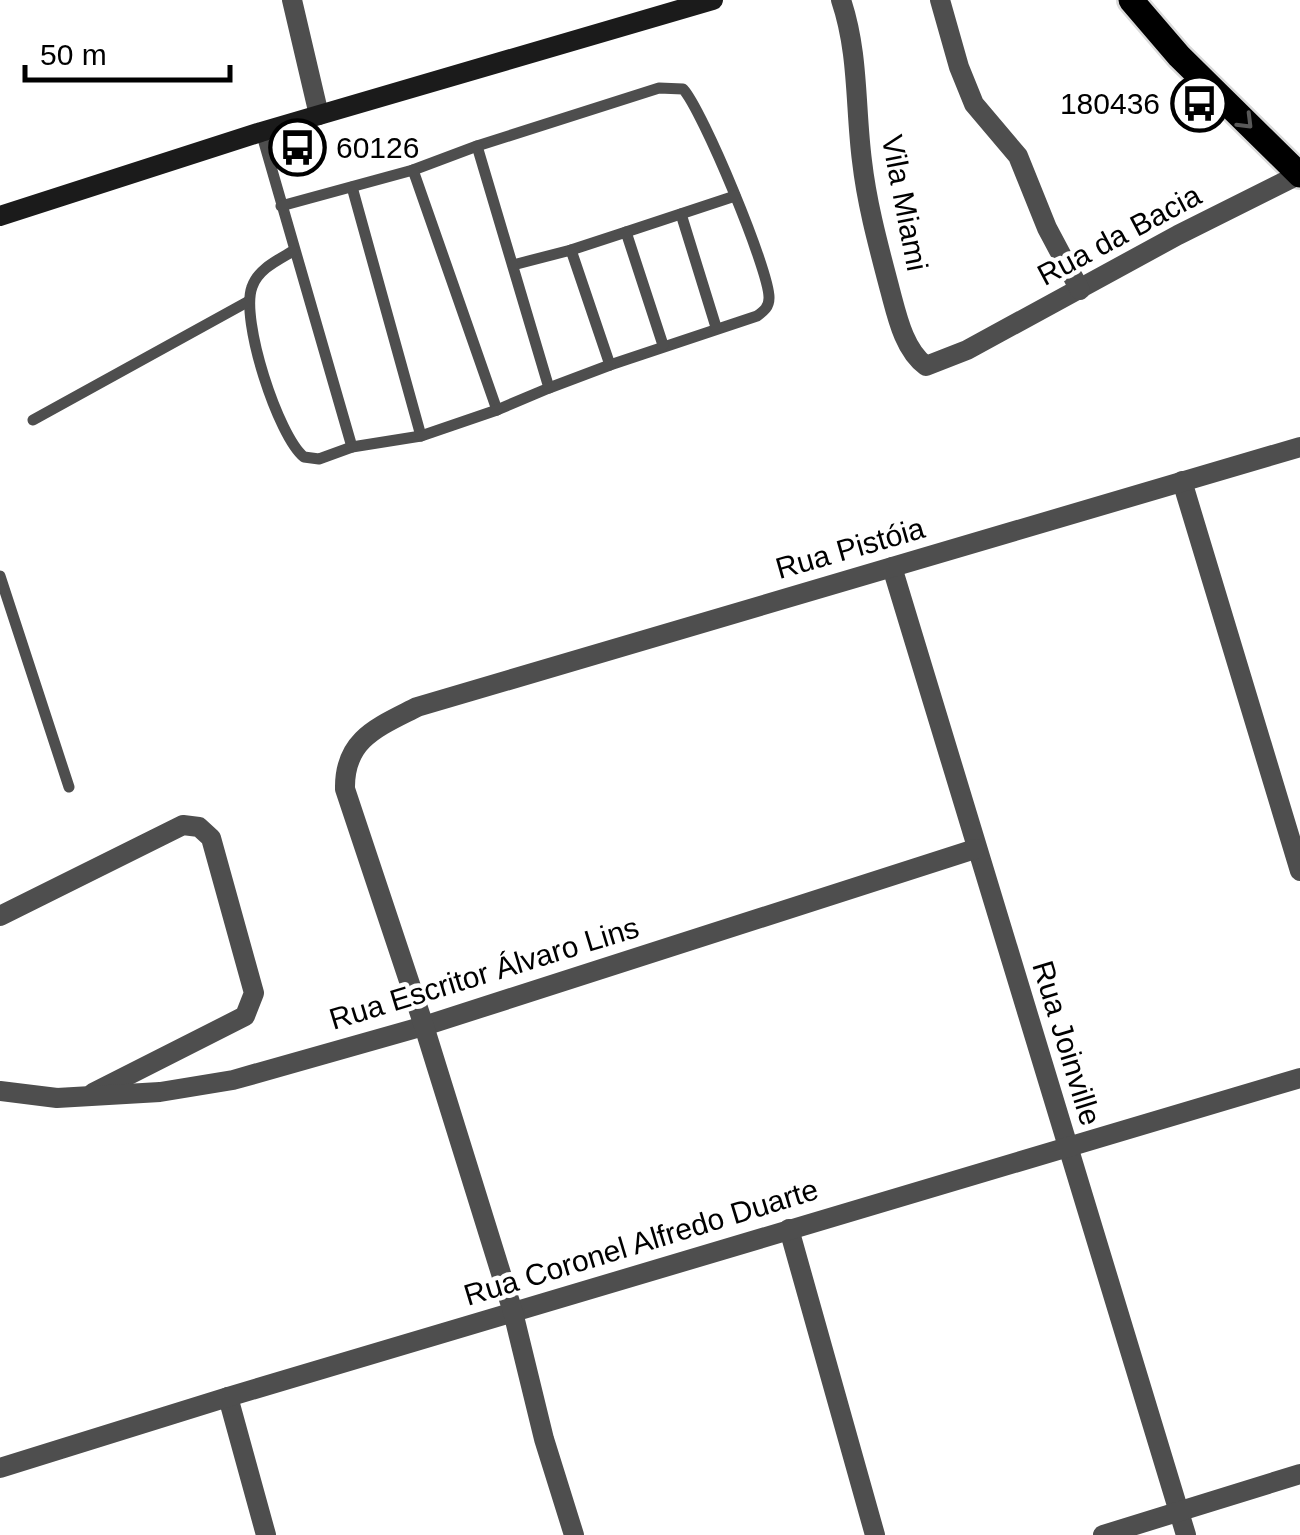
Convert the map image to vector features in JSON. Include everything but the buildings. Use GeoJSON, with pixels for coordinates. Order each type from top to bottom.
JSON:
{"type":"FeatureCollection","features":[{"type":"Feature","properties":{"kind":"main road"},"geometry":{"type":"LineString","coordinates":[[0,216],[261,132],[713,0]]}},
{"type":"Feature","properties":{"kind":"main road"},"geometry":{"type":"LineString","coordinates":[[1131,0],[1179,56],[1300,174]]}},
{"type":"Feature","properties":{"kind":"street"},"geometry":{"type":"LineString","coordinates":[[292,0],[319,115]]}},
{"type":"Feature","properties":{"kind":"street","name":"Vila Miami"},"geometry":{"type":"LineString","coordinates":[[841,0],[856,66],[862,159],[871,215],[895,309],[910,348],[926,366],[967,350]]}},
{"type":"Feature","properties":{"kind":"street"},"geometry":{"type":"LineString","coordinates":[[940,0],[974,104],[1018,156],[1047,228],[1080,290]]}},
{"type":"Feature","properties":{"kind":"street","name":"Rua da Bacia"},"geometry":{"type":"LineString","coordinates":[[967,350],[1178,235],[1300,174]]}},
{"type":"Feature","properties":{"kind":"street","name":"Rua Pistóia"},"geometry":{"type":"LineString","coordinates":[[574,1535],[544,1439],[513,1312],[345,790],[347,762],[362,740],[417,707],[1300,447]]}},
{"type":"Feature","properties":{"kind":"street"},"geometry":{"type":"LineString","coordinates":[[1182,481],[1300,871]]}},
{"type":"Feature","properties":{"kind":"street","name":"Rua Joinville"},"geometry":{"type":"LineString","coordinates":[[892,568],[1186,1535]]}},
{"type":"Feature","properties":{"kind":"street"},"geometry":{"type":"LineString","coordinates":[[0,916],[183,825],[199,827],[211,838],[254,993],[245,1016],[85,1097]]}},
{"type":"Feature","properties":{"kind":"street","name":"Rua Escritor Álvaro Lins"},"geometry":{"type":"LineString","coordinates":[[0,1091],[85,1097],[160,1092],[233,1080],[424,1026],[975,849]]}},
{"type":"Feature","properties":{"kind":"street","name":"Rua Coronel Alfredo Duarte"},"geometry":{"type":"LineString","coordinates":[[0,1468],[228,1396],[1300,1078]]}},
{"type":"Feature","properties":{"kind":"street"},"geometry":{"type":"LineString","coordinates":[[789,1228],[874,1535]]}},
{"type":"Feature","properties":{"kind":"street"},"geometry":{"type":"LineString","coordinates":[[228,1396],[266,1535]]}},
{"type":"Feature","properties":{"kind":"street"},"geometry":{"type":"LineString","coordinates":[[1103,1535],[1300,1474]]}},
{"type":"Feature","properties":{"kind":"lane"},"geometry":{"type":"LineString","coordinates":[[281,206],[413,170],[477,146],[674,86],[683,89],[696,106],[735,196],[770,295],[764,312],[757,316],[610,365],[496,410],[421,436],[352,447],[310,460],[296,451],[274,404],[252,328],[249,301],[256,279],[293,251]]}},
{"type":"Feature","properties":{"kind":"lane"},"geometry":{"type":"LineString","coordinates":[[261,132],[352,447]]}},
{"type":"Feature","properties":{"kind":"lane"},"geometry":{"type":"LineString","coordinates":[[477,146],[549,388]]}},
{"type":"Feature","properties":{"kind":"lane"},"geometry":{"type":"LineString","coordinates":[[413,170],[496,410]]}},
{"type":"Feature","properties":{"kind":"lane"},"geometry":{"type":"LineString","coordinates":[[352,188],[421,436]]}},
{"type":"Feature","properties":{"kind":"lane"},"geometry":{"type":"LineString","coordinates":[[512,265],[571,250],[735,196]]}},
{"type":"Feature","properties":{"kind":"lane"},"geometry":{"type":"LineString","coordinates":[[682,214],[716,328]]}},
{"type":"Feature","properties":{"kind":"lane"},"geometry":{"type":"LineString","coordinates":[[626,232],[663,346]]}},
{"type":"Feature","properties":{"kind":"lane"},"geometry":{"type":"LineString","coordinates":[[571,250],[610,365]]}},
{"type":"Feature","properties":{"kind":"lane"},"geometry":{"type":"LineString","coordinates":[[32,420],[249,301]]}},
{"type":"Feature","properties":{"kind":"lane"},"geometry":{"type":"LineString","coordinates":[[0,576],[68,787]]}},
{"type":"Feature","properties":{"kind":"place","name":"180436"},"geometry":{"type":"Point","coordinates":[1199,103]}},
{"type":"Feature","properties":{"kind":"place","name":"60126"},"geometry":{"type":"Point","coordinates":[297,147]}}]}
